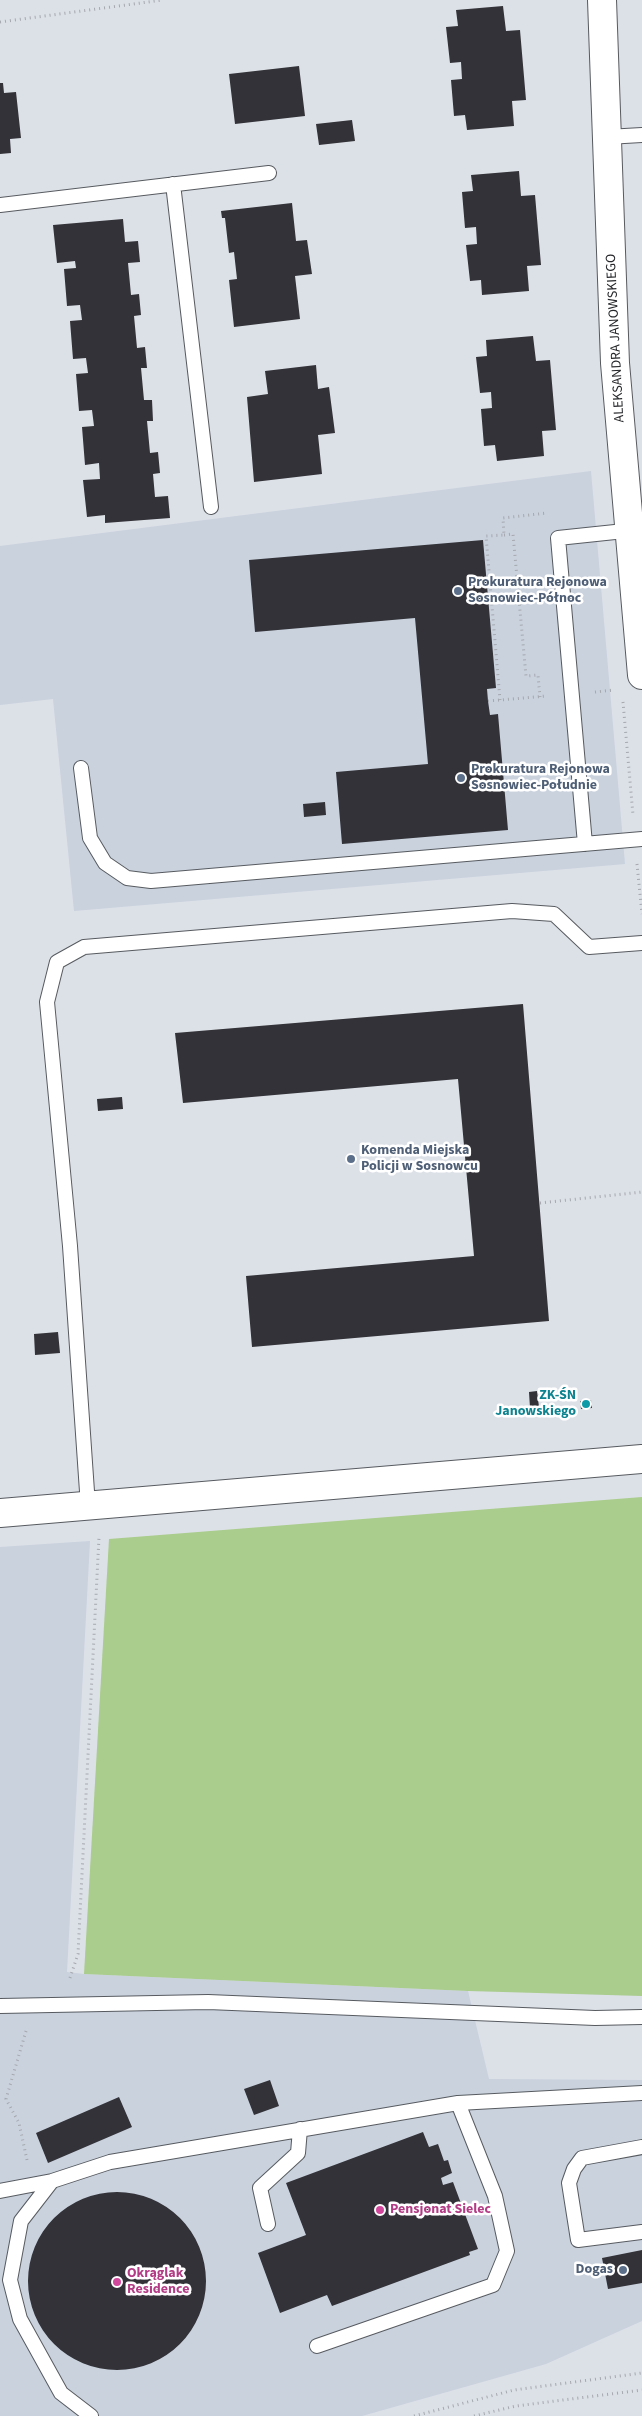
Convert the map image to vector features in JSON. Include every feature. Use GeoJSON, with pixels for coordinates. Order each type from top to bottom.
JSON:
{"type":"FeatureCollection","features":[{"type":"Feature","properties":{"kind":"street","name":"ALEKSANDRA JANOWSKIEGO"},"geometry":{"type":"LineString","coordinates":[[602,0],[615,364],[636,530],[642,674]]}},
{"type":"Feature","properties":{"kind":"street"},"geometry":{"type":"LineString","coordinates":[[0,1513],[642,1459]]}},
{"type":"Feature","properties":{"kind":"lane"},"geometry":{"type":"LineString","coordinates":[[607,137],[642,135]]}},
{"type":"Feature","properties":{"kind":"lane"},"geometry":{"type":"LineString","coordinates":[[0,205],[269,173]]}},
{"type":"Feature","properties":{"kind":"lane"},"geometry":{"type":"LineString","coordinates":[[173,184],[211,507]]}},
{"type":"Feature","properties":{"kind":"lane"},"geometry":{"type":"LineString","coordinates":[[585,844],[558,538],[636,530]]}},
{"type":"Feature","properties":{"kind":"lane"},"geometry":{"type":"LineString","coordinates":[[81,768],[90,838],[105,863],[127,878],[151,881],[642,839]]}},
{"type":"Feature","properties":{"kind":"lane"},"geometry":{"type":"LineString","coordinates":[[88,1506],[70,1246],[47,1002],[57,962],[84,947],[512,911],[554,914],[589,947],[642,943]]}},
{"type":"Feature","properties":{"kind":"lane"},"geometry":{"type":"LineString","coordinates":[[0,2006],[208,2002],[595,2018],[642,2017]]}},
{"type":"Feature","properties":{"kind":"lane"},"geometry":{"type":"LineString","coordinates":[[0,2191],[52,2181],[110,2162],[458,2103],[642,2093]]}},
{"type":"Feature","properties":{"kind":"lane"},"geometry":{"type":"LineString","coordinates":[[317,2346],[493,2285],[507,2251],[495,2196],[458,2103]]}},
{"type":"Feature","properties":{"kind":"lane"},"geometry":{"type":"LineString","coordinates":[[268,2224],[260,2188],[298,2153],[300,2129]]}},
{"type":"Feature","properties":{"kind":"lane"},"geometry":{"type":"LineString","coordinates":[[642,2147],[582,2158],[574,2169],[569,2182],[578,2240],[642,2232]]}},
{"type":"Feature","properties":{"kind":"lane"},"geometry":{"type":"LineString","coordinates":[[52,2181],[21,2220],[10,2280],[20,2319],[61,2393],[91,2416]]}},
{"type":"Feature","properties":{"kind":"path"},"geometry":{"type":"LineString","coordinates":[[0,22],[163,0]]}},
{"type":"Feature","properties":{"kind":"path"},"geometry":{"type":"LineString","coordinates":[[504,535],[503,518],[549,513]]}},
{"type":"Feature","properties":{"kind":"path"},"geometry":{"type":"LineString","coordinates":[[500,700],[486,536],[512,534],[526,676],[538,675],[540,696]]}},
{"type":"Feature","properties":{"kind":"path"},"geometry":{"type":"LineString","coordinates":[[488,701],[532,697]]}},
{"type":"Feature","properties":{"kind":"path"},"geometry":{"type":"LineString","coordinates":[[540,1203],[642,1192]]}},
{"type":"Feature","properties":{"kind":"path"},"geometry":{"type":"LineString","coordinates":[[66,1983],[72,1977],[78,1954],[100,1535]]}},
{"type":"Feature","properties":{"kind":"path"},"geometry":{"type":"LineString","coordinates":[[27,2029],[6,2099],[19,2123],[33,2185]]}},
{"type":"Feature","properties":{"kind":"path"},"geometry":{"type":"LineString","coordinates":[[414,2416],[514,2390],[642,2373]]}},
{"type":"Feature","properties":{"kind":"path"},"geometry":{"type":"LineString","coordinates":[[474,2416],[516,2406],[642,2390]]}},
{"type":"Feature","properties":{"kind":"shaded area"},"geometry":{"type":"Polygon","coordinates":[[[591,471],[625,864],[74,911],[53,699],[0,705],[0,546],[591,471]]]}},
{"type":"Feature","properties":{"kind":"shaded area"},"geometry":{"type":"Polygon","coordinates":[[[90,1541],[67,1972],[468,1991],[489,2079],[642,2080],[642,2321],[546,2364],[362,2416],[0,2416],[0,1547],[90,1541]]]}},
{"type":"Feature","properties":{"kind":"green space"},"geometry":{"type":"Polygon","coordinates":[[[642,1497],[642,1996],[468,1991],[84,1974],[109,1539],[642,1497]]]}},
{"type":"Feature","properties":{"kind":"building"},"geometry":{"type":"Polygon","coordinates":[[[503,6],[506,31],[520,30],[526,100],[512,101],[514,126],[467,130],[465,115],[454,116],[451,80],[462,79],[461,62],[450,63],[446,27],[458,26],[456,10],[503,6]]]}},
{"type":"Feature","properties":{"kind":"building"},"geometry":{"type":"Polygon","coordinates":[[[299,66],[305,116],[235,124],[229,74],[299,66]]]}},
{"type":"Feature","properties":{"kind":"building"},"geometry":{"type":"Polygon","coordinates":[[[0,83],[3,83],[4,93],[16,92],[21,138],[10,139],[11,153],[0,154],[0,83]]]}},
{"type":"Feature","properties":{"kind":"building"},"geometry":{"type":"Polygon","coordinates":[[[352,120],[355,141],[319,145],[316,124],[352,120]]]}},
{"type":"Feature","properties":{"kind":"building"},"geometry":{"type":"Polygon","coordinates":[[[519,171],[521,196],[535,195],[541,265],[527,266],[529,291],[482,295],[481,280],[470,281],[466,245],[477,244],[476,227],[465,228],[462,192],[473,191],[471,175],[519,171]]]}},
{"type":"Feature","properties":{"kind":"building"},"geometry":{"type":"Polygon","coordinates":[[[292,203],[296,241],[307,240],[312,274],[295,276],[300,319],[234,327],[229,280],[237,279],[234,252],[229,253],[225,218],[222,218],[221,211],[292,203]]]}},
{"type":"Feature","properties":{"kind":"building"},"geometry":{"type":"Polygon","coordinates":[[[123,219],[125,242],[138,241],[140,262],[128,263],[131,295],[139,294],[141,315],[134,316],[137,348],[145,347],[147,368],[141,368],[144,400],[152,400],[153,421],[147,421],[150,453],[158,452],[160,473],[153,474],[155,497],[168,496],[170,518],[105,523],[105,515],[87,517],[83,480],[100,479],[99,463],[85,465],[82,427],[94,426],[92,410],[79,411],[76,374],[88,373],[86,358],[73,359],[70,321],[82,320],[80,305],[67,306],[64,269],[76,268],[75,261],[57,263],[53,225],[123,219]]]}},
{"type":"Feature","properties":{"kind":"building"},"geometry":{"type":"Polygon","coordinates":[[[533,336],[536,361],[550,360],[556,430],[542,431],[544,456],[497,461],[495,445],[484,446],[481,409],[492,408],[491,392],[480,393],[476,357],[487,356],[486,340],[533,336]]]}},
{"type":"Feature","properties":{"kind":"building"},"geometry":{"type":"Polygon","coordinates":[[[316,365],[318,389],[329,387],[335,433],[318,435],[322,474],[254,482],[247,397],[268,394],[265,371],[316,365]]]}},
{"type":"Feature","properties":{"kind":"building"},"geometry":{"type":"Polygon","coordinates":[[[483,540],[496,688],[487,689],[488,701],[490,715],[498,714],[508,830],[342,844],[336,772],[428,764],[415,618],[255,632],[249,560],[483,540]]]}},
{"type":"Feature","properties":{"kind":"building"},"geometry":{"type":"Polygon","coordinates":[[[325,802],[326,815],[304,817],[303,804],[325,802]]]}},
{"type":"Feature","properties":{"kind":"building"},"geometry":{"type":"Polygon","coordinates":[[[523,1004],[549,1321],[252,1347],[246,1276],[474,1256],[458,1079],[183,1103],[175,1033],[523,1004]]]}},
{"type":"Feature","properties":{"kind":"building"},"geometry":{"type":"Polygon","coordinates":[[[122,1097],[123,1109],[98,1111],[97,1099],[122,1097]]]}},
{"type":"Feature","properties":{"kind":"building"},"geometry":{"type":"Polygon","coordinates":[[[58,1332],[60,1353],[35,1355],[34,1334],[58,1332]]]}},
{"type":"Feature","properties":{"kind":"building"},"geometry":{"type":"Polygon","coordinates":[[[537,1391],[539,1407],[530,1408],[529,1392],[537,1391]]]}},
{"type":"Feature","properties":{"kind":"building","name":"ZK-ŚN Janowskiego"},"geometry":{"type":"Polygon","coordinates":[[[591,1400],[592,1408],[581,1409],[580,1401],[591,1400]]]}},
{"type":"Feature","properties":{"kind":"building"},"geometry":{"type":"Polygon","coordinates":[[[270,2080],[279,2106],[254,2115],[244,2089],[270,2080]]]}},
{"type":"Feature","properties":{"kind":"building"},"geometry":{"type":"Polygon","coordinates":[[[119,2097],[132,2127],[48,2163],[36,2133],[119,2097]]]}},
{"type":"Feature","properties":{"kind":"building","name":"Pensjonat Sielec"},"geometry":{"type":"Polygon","coordinates":[[[423,2132],[429,2147],[438,2144],[444,2161],[448,2160],[452,2173],[441,2178],[443,2185],[453,2182],[478,2249],[469,2252],[470,2255],[332,2306],[327,2295],[280,2313],[258,2253],[306,2235],[286,2183],[423,2132]]]}},
{"type":"Feature","properties":{"kind":"building","name":"Okrąglak Residence"},"geometry":{"type":"Polygon","coordinates":[[[117,2192],[151,2199],[166,2207],[180,2218],[191,2232],[199,2247],[206,2281],[199,2315],[191,2330],[180,2344],[166,2355],[151,2363],[117,2370],[83,2363],[68,2355],[54,2344],[43,2330],[35,2315],[28,2281],[35,2247],[43,2232],[54,2218],[68,2207],[83,2199],[117,2192]]]}},
{"type":"Feature","properties":{"kind":"building","name":"Dogas"},"geometry":{"type":"Polygon","coordinates":[[[642,2250],[642,2283],[608,2289],[602,2258],[642,2250]]]}},
{"type":"Feature","properties":{"kind":"place","name":"Prokuratura Rejonowa Sosnowiec-Północ"},"geometry":{"type":"Point","coordinates":[458,591]}},
{"type":"Feature","properties":{"kind":"place","name":"Prokuratura Rejonowa Sosnowiec-Południe"},"geometry":{"type":"Point","coordinates":[461,778]}},
{"type":"Feature","properties":{"kind":"place","name":"Komenda Miejska Policji w Sosnowcu"},"geometry":{"type":"Point","coordinates":[351,1159]}},
{"type":"Feature","properties":{"kind":"place","name":"ZK-ŚN Janowskiego"},"geometry":{"type":"Point","coordinates":[586,1404]}},
{"type":"Feature","properties":{"kind":"place","name":"Pensjonat Sielec"},"geometry":{"type":"Point","coordinates":[380,2210]}},
{"type":"Feature","properties":{"kind":"place","name":"Dogas"},"geometry":{"type":"Point","coordinates":[623,2270]}},
{"type":"Feature","properties":{"kind":"place","name":"Okrąglak Residence"},"geometry":{"type":"Point","coordinates":[117,2282]}}]}
